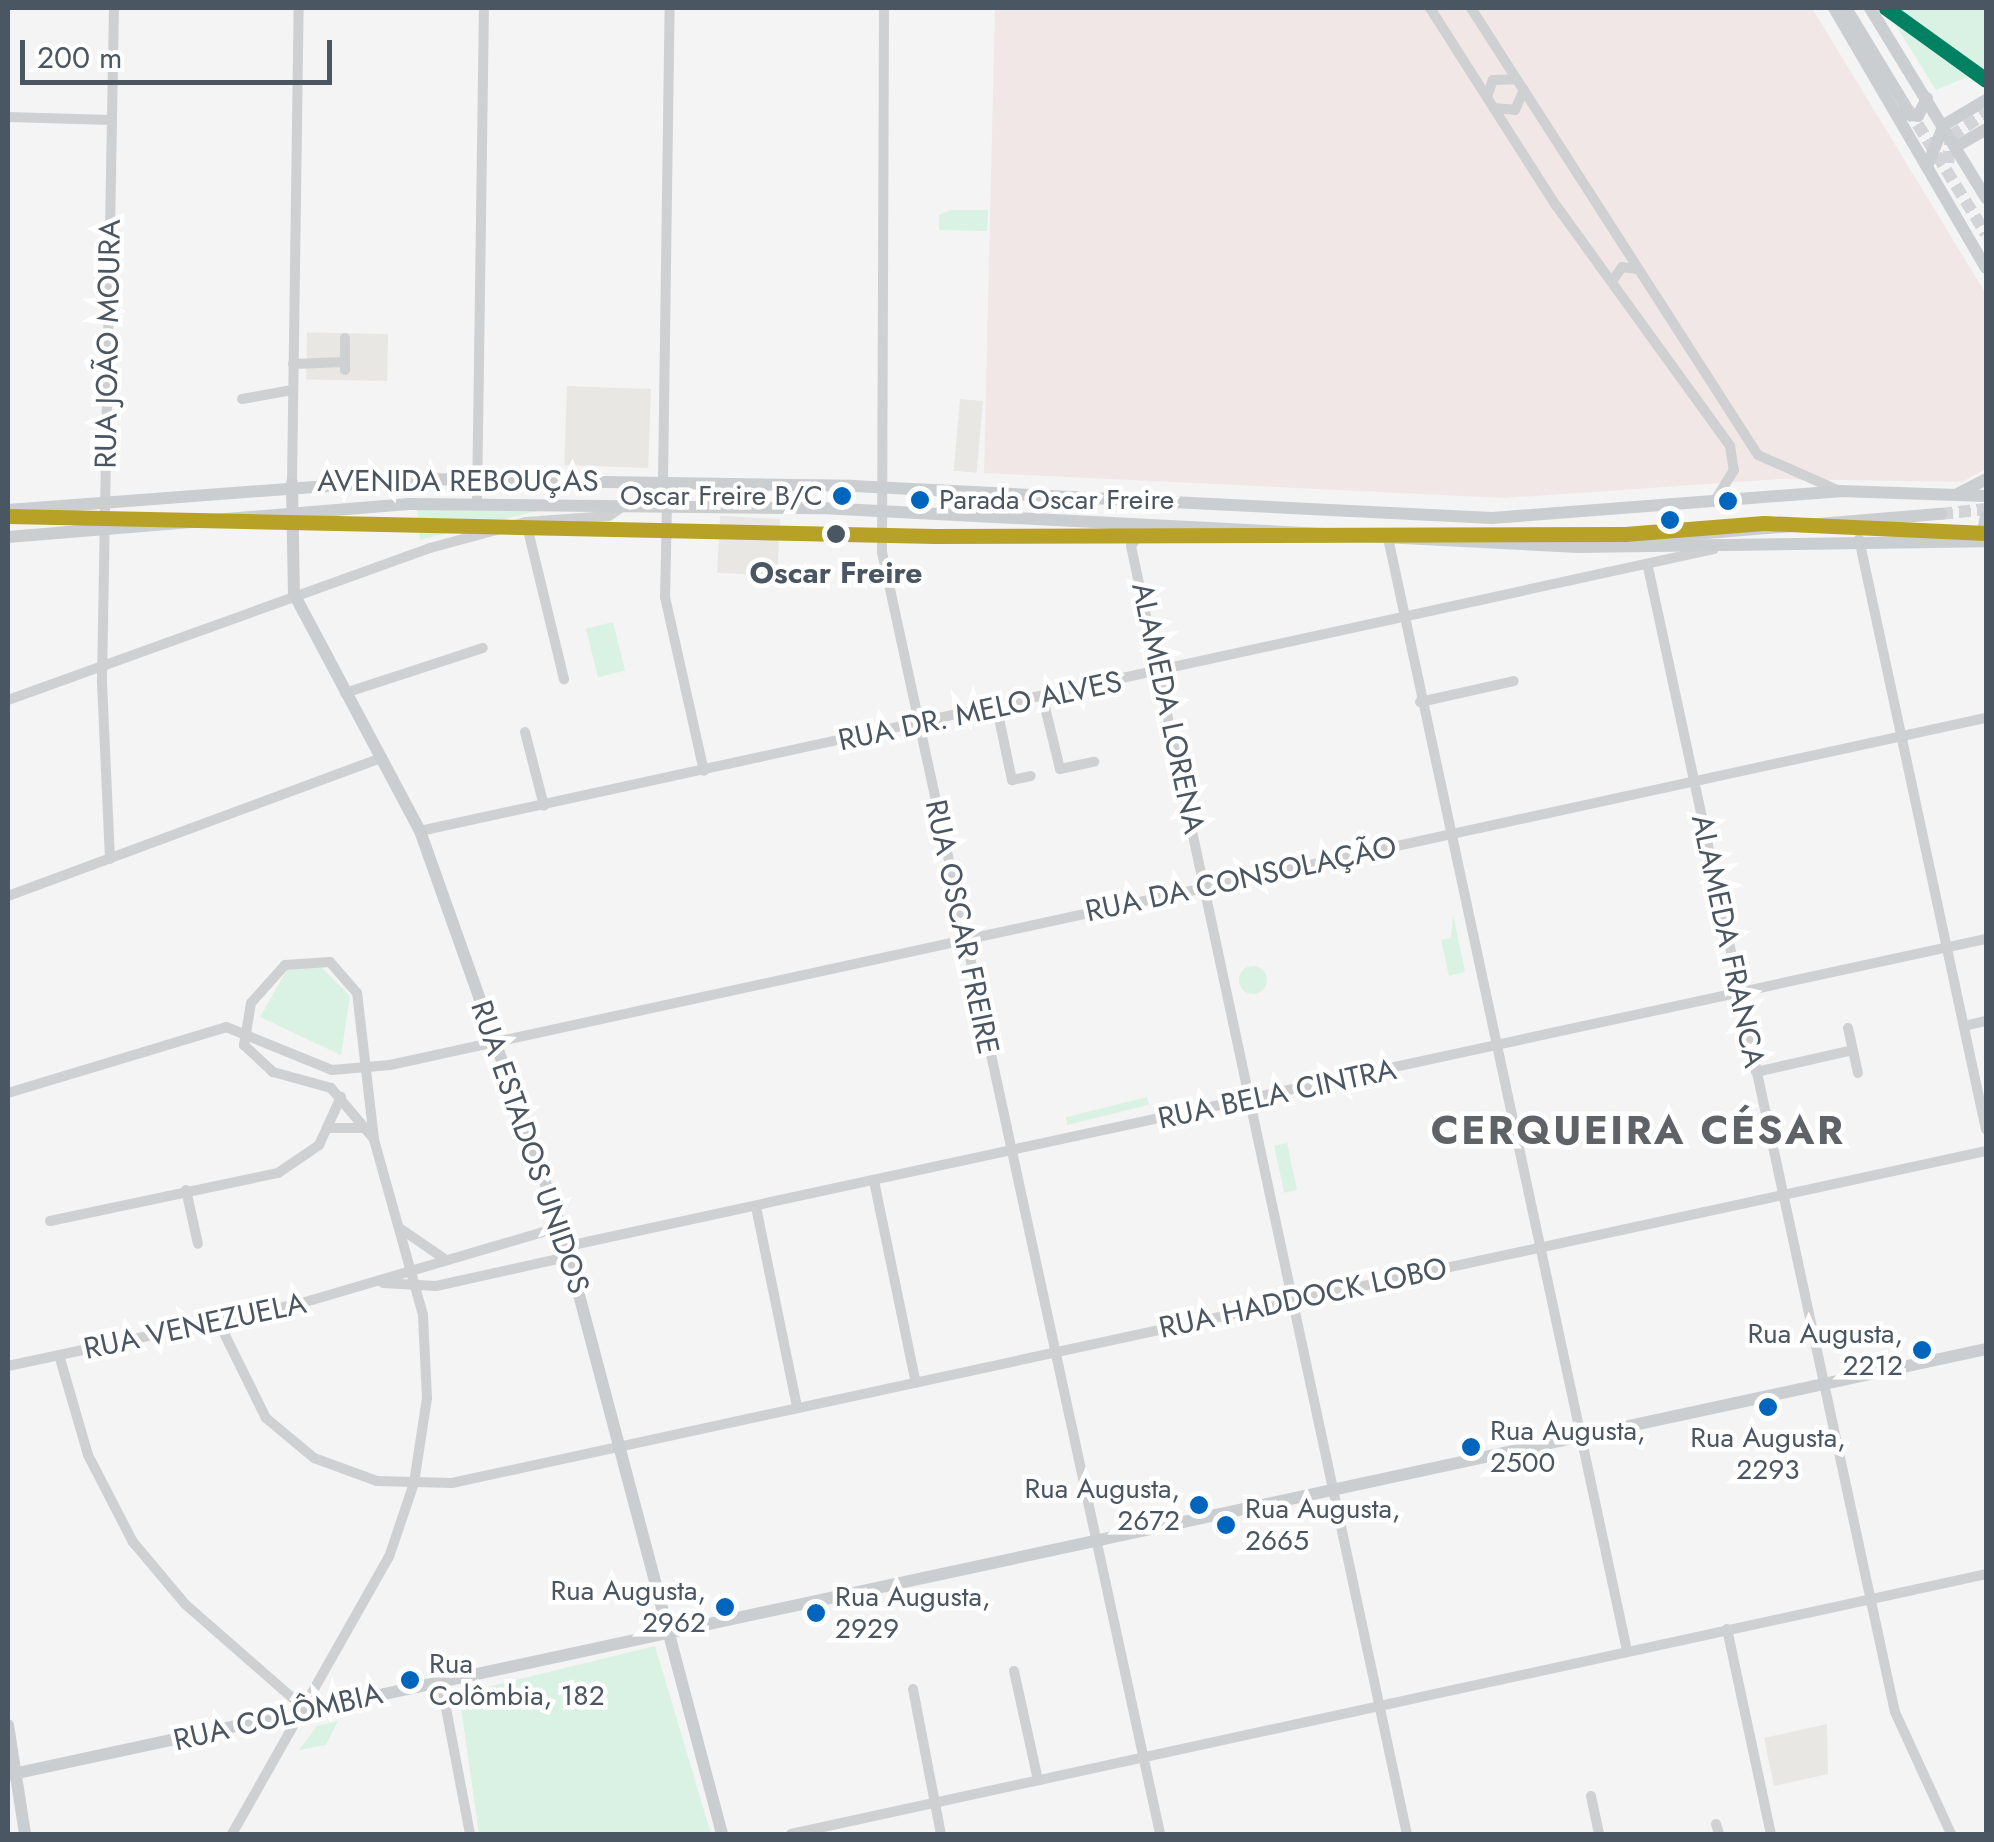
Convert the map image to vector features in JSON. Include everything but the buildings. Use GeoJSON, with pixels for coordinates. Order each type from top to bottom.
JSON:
{"type":"FeatureCollection","features":[{"type":"Feature","properties":{"kind":"main road"},"geometry":{"type":"LineString","coordinates":[[1834,8],[1902,110],[1918,116],[1927,98]]}},
{"type":"Feature","properties":{"kind":"main road"},"geometry":{"type":"LineString","coordinates":[[1846,8],[1986,268]]}},
{"type":"Feature","properties":{"kind":"main road"},"geometry":{"type":"LineString","coordinates":[[1870,8],[1986,198]]}},
{"type":"Feature","properties":{"kind":"main road"},"geometry":{"type":"LineString","coordinates":[[1928,164],[1944,125],[1986,101],[1986,114]]}},
{"type":"Feature","properties":{"kind":"main road"},"geometry":{"type":"LineString","coordinates":[[1957,146],[1986,129]]}},
{"type":"Feature","properties":{"kind":"main road","name":"AVENIDA REBOUÇAS"},"geometry":{"type":"LineString","coordinates":[[8,510],[292,482],[478,478],[876,487],[1473,518],[1711,507],[1840,491],[1985,495]]}},
{"type":"Feature","properties":{"kind":"main road"},"geometry":{"type":"LineString","coordinates":[[1959,493],[1986,479]]}},
{"type":"Feature","properties":{"kind":"main road","name":"RUA ESTADOS UNIDOS"},"geometry":{"type":"LineString","coordinates":[[292,482],[294,594],[420,831],[570,1251],[666,1634],[722,1834]]}},
{"type":"Feature","properties":{"kind":"main road","name":"AVENIDA REBOUÇAS"},"geometry":{"type":"LineString","coordinates":[[8,537],[292,508],[477,504],[878,510],[1387,533],[1577,547],[1714,549],[1858,538],[1984,540]]}},
{"type":"Feature","properties":{"kind":"main road","name":"AVENIDA REBOUÇAS"},"geometry":{"type":"LineString","coordinates":[[1577,547],[1728,526],[1942,514]]}},
{"type":"Feature","properties":{"kind":"main road"},"geometry":{"type":"LineString","coordinates":[[1984,540],[1986,517]]}},
{"type":"Feature","properties":{"kind":"main road","name":"RUA COLÔMBIA"},"geometry":{"type":"LineString","coordinates":[[12,1774],[304,1708],[666,1634],[1986,1349]]}},
{"type":"Feature","properties":{"kind":"main road"},"geometry":{"type":"LineString","coordinates":[[8,1725],[12,1774],[25,1834]]}},
{"type":"Feature","properties":{"kind":"street","name":"RUA JOÃO MOURA"},"geometry":{"type":"LineString","coordinates":[[110,859],[103,666],[114,8]]}},
{"type":"Feature","properties":{"kind":"street"},"geometry":{"type":"LineString","coordinates":[[292,482],[299,8]]}},
{"type":"Feature","properties":{"kind":"street"},"geometry":{"type":"LineString","coordinates":[[477,504],[484,8]]}},
{"type":"Feature","properties":{"kind":"street"},"geometry":{"type":"LineString","coordinates":[[663,481],[670,8]]}},
{"type":"Feature","properties":{"kind":"street","name":"RUA OSCAR FREIRE"},"geometry":{"type":"LineString","coordinates":[[884,8],[878,510],[964,938],[1160,1834]]}},
{"type":"Feature","properties":{"kind":"street"},"geometry":{"type":"LineString","coordinates":[[1430,8],[1490,102],[1701,406],[1736,464],[1711,507]]}},
{"type":"Feature","properties":{"kind":"street"},"geometry":{"type":"LineString","coordinates":[[1471,8],[1717,396],[1766,462],[1840,491]]}},
{"type":"Feature","properties":{"kind":"street"},"geometry":{"type":"LineString","coordinates":[[1490,102],[1492,80],[1517,79]]}},
{"type":"Feature","properties":{"kind":"street"},"geometry":{"type":"LineString","coordinates":[[1490,102],[1515,110],[1524,90]]}},
{"type":"Feature","properties":{"kind":"street"},"geometry":{"type":"LineString","coordinates":[[8,117],[111,120]]}},
{"type":"Feature","properties":{"kind":"street"},"geometry":{"type":"LineString","coordinates":[[1613,280],[1622,267],[1638,270]]}},
{"type":"Feature","properties":{"kind":"street"},"geometry":{"type":"LineString","coordinates":[[294,364],[346,366],[346,338]]}},
{"type":"Feature","properties":{"kind":"street"},"geometry":{"type":"LineString","coordinates":[[242,399],[292,390]]}},
{"type":"Feature","properties":{"kind":"street"},"geometry":{"type":"LineString","coordinates":[[1701,406],[1717,396]]}},
{"type":"Feature","properties":{"kind":"street"},"geometry":{"type":"LineString","coordinates":[[8,700],[294,594],[526,522],[610,516],[626,505]]}},
{"type":"Feature","properties":{"kind":"street"},"geometry":{"type":"LineString","coordinates":[[667,505],[665,597],[704,770]]}},
{"type":"Feature","properties":{"kind":"street"},"geometry":{"type":"LineString","coordinates":[[526,522],[564,679]]}},
{"type":"Feature","properties":{"kind":"street","name":"ALAMEDA LORENA"},"geometry":{"type":"LineString","coordinates":[[1144,524],[1131,546],[1407,1834]]}},
{"type":"Feature","properties":{"kind":"street"},"geometry":{"type":"LineString","coordinates":[[1387,533],[1402,619],[1627,1650]]}},
{"type":"Feature","properties":{"kind":"street"},"geometry":{"type":"LineString","coordinates":[[1858,538],[1986,1130]]}},
{"type":"Feature","properties":{"kind":"street","name":"RUA DR. MELO ALVES"},"geometry":{"type":"LineString","coordinates":[[420,831],[1043,699],[1160,670],[1648,567],[1714,549]]}},
{"type":"Feature","properties":{"kind":"street","name":"ALAMEDA FRANCA"},"geometry":{"type":"LineString","coordinates":[[1648,567],[1895,1712],[1951,1834]]}},
{"type":"Feature","properties":{"kind":"street"},"geometry":{"type":"LineString","coordinates":[[345,693],[483,648]]}},
{"type":"Feature","properties":{"kind":"street"},"geometry":{"type":"LineString","coordinates":[[1420,702],[1514,681]]}},
{"type":"Feature","properties":{"kind":"street"},"geometry":{"type":"LineString","coordinates":[[1043,699],[1060,769],[1094,762]]}},
{"type":"Feature","properties":{"kind":"street"},"geometry":{"type":"LineString","coordinates":[[997,709],[1012,780],[1032,776]]}},
{"type":"Feature","properties":{"kind":"street","name":"RUA DA CONSOLAÇÃO"},"geometry":{"type":"LineString","coordinates":[[361,1070],[1986,718]]}},
{"type":"Feature","properties":{"kind":"street"},"geometry":{"type":"LineString","coordinates":[[525,732],[544,806]]}},
{"type":"Feature","properties":{"kind":"street"},"geometry":{"type":"LineString","coordinates":[[8,896],[382,758]]}},
{"type":"Feature","properties":{"kind":"street","name":"RUA BELA CINTRA"},"geometry":{"type":"LineString","coordinates":[[570,1251],[1986,939]]}},
{"type":"Feature","properties":{"kind":"street"},"geometry":{"type":"LineString","coordinates":[[232,1834],[372,1593],[414,1483],[426,1398],[417,1287],[374,1139],[361,1070],[357,993],[330,962],[302,959],[272,974],[242,1029]]}},
{"type":"Feature","properties":{"kind":"street"},"geometry":{"type":"LineString","coordinates":[[1964,1026],[1986,1021]]}},
{"type":"Feature","properties":{"kind":"street"},"geometry":{"type":"LineString","coordinates":[[1848,1028],[1858,1073]]}},
{"type":"Feature","properties":{"kind":"street"},"geometry":{"type":"LineString","coordinates":[[8,1094],[212,1030],[242,1029],[318,1066],[361,1070]]}},
{"type":"Feature","properties":{"kind":"street"},"geometry":{"type":"LineString","coordinates":[[242,1029],[260,1065],[341,1097],[374,1139]]}},
{"type":"Feature","properties":{"kind":"street"},"geometry":{"type":"LineString","coordinates":[[1756,1072],[1853,1050]]}},
{"type":"Feature","properties":{"kind":"street"},"geometry":{"type":"LineString","coordinates":[[50,1220],[292,1168],[330,1128],[341,1097]]}},
{"type":"Feature","properties":{"kind":"street"},"geometry":{"type":"LineString","coordinates":[[330,1128],[365,1129]]}},
{"type":"Feature","properties":{"kind":"street","name":"RUA HADDOCK LOBO"},"geometry":{"type":"LineString","coordinates":[[218,1321],[246,1390],[290,1442],[342,1472],[414,1483],[620,1447],[1986,1151]]}},
{"type":"Feature","properties":{"kind":"street"},"geometry":{"type":"LineString","coordinates":[[874,1181],[916,1383]]}},
{"type":"Feature","properties":{"kind":"street"},"geometry":{"type":"LineString","coordinates":[[186,1190],[198,1244]]}},
{"type":"Feature","properties":{"kind":"street"},"geometry":{"type":"LineString","coordinates":[[756,1207],[797,1406]]}},
{"type":"Feature","properties":{"kind":"street","name":"RUA VENEZUELA"},"geometry":{"type":"LineString","coordinates":[[8,1366],[382,1283],[561,1227]]}},
{"type":"Feature","properties":{"kind":"street"},"geometry":{"type":"LineString","coordinates":[[401,1229],[446,1260]]}},
{"type":"Feature","properties":{"kind":"street","name":"RUA VENEZUELA"},"geometry":{"type":"LineString","coordinates":[[382,1283],[417,1287],[570,1251]]}},
{"type":"Feature","properties":{"kind":"street"},"geometry":{"type":"LineString","coordinates":[[58,1355],[88,1455],[133,1542],[185,1604],[304,1708]]}},
{"type":"Feature","properties":{"kind":"street"},"geometry":{"type":"LineString","coordinates":[[791,1834],[1986,1574]]}},
{"type":"Feature","properties":{"kind":"street"},"geometry":{"type":"LineString","coordinates":[[1727,1629],[1771,1834]]}},
{"type":"Feature","properties":{"kind":"street"},"geometry":{"type":"LineString","coordinates":[[1014,1671],[1038,1780]]}},
{"type":"Feature","properties":{"kind":"street"},"geometry":{"type":"LineString","coordinates":[[441,1682],[470,1834]]}},
{"type":"Feature","properties":{"kind":"street"},"geometry":{"type":"LineString","coordinates":[[913,1689],[940,1834]]}},
{"type":"Feature","properties":{"kind":"street"},"geometry":{"type":"LineString","coordinates":[[1591,1796],[1599,1834]]}},
{"type":"Feature","properties":{"kind":"shaded area"},"geometry":{"type":"Polygon","coordinates":[[[995,8],[1812,8],[1986,294],[1986,469],[1962,482],[1780,479],[1505,498],[984,473],[995,8]]]}},
{"type":"Feature","properties":{"kind":"shaded area"},"geometry":{"type":"Polygon","coordinates":[[[307,333],[388,334],[387,381],[306,380],[307,333]]]}},
{"type":"Feature","properties":{"kind":"shaded area"},"geometry":{"type":"Polygon","coordinates":[[[567,386],[651,389],[648,468],[564,465],[567,386]]]}},
{"type":"Feature","properties":{"kind":"shaded area"},"geometry":{"type":"Polygon","coordinates":[[[960,399],[983,401],[977,473],[954,471],[960,399]]]}},
{"type":"Feature","properties":{"kind":"shaded area"},"geometry":{"type":"Polygon","coordinates":[[[720,516],[780,519],[777,576],[717,573],[720,516]]]}},
{"type":"Feature","properties":{"kind":"shaded area"},"geometry":{"type":"Polygon","coordinates":[[[1827,1724],[1828,1774],[1774,1786],[1764,1738],[1827,1724]]]}},
{"type":"Feature","properties":{"kind":"green space"},"geometry":{"type":"Polygon","coordinates":[[[1885,8],[1986,8],[1986,69],[1936,90],[1885,8]]]}},
{"type":"Feature","properties":{"kind":"green space"},"geometry":{"type":"Polygon","coordinates":[[[951,210],[988,210],[987,231],[939,230],[939,215],[951,210]]]}},
{"type":"Feature","properties":{"kind":"green space"},"geometry":{"type":"Polygon","coordinates":[[[417,507],[550,508],[420,540],[417,507]]]}},
{"type":"Feature","properties":{"kind":"green space"},"geometry":{"type":"Polygon","coordinates":[[[613,622],[625,671],[598,677],[586,629],[613,622]]]}},
{"type":"Feature","properties":{"kind":"green space"},"geometry":{"type":"Polygon","coordinates":[[[1453,914],[1465,972],[1449,976],[1441,940],[1451,938],[1453,914]]]}},
{"type":"Feature","properties":{"kind":"green space"},"geometry":{"type":"Polygon","coordinates":[[[1253,966],[1263,970],[1267,980],[1263,990],[1253,994],[1243,990],[1239,980],[1243,970],[1253,966]]]}},
{"type":"Feature","properties":{"kind":"green space"},"geometry":{"type":"Polygon","coordinates":[[[321,967],[350,996],[341,1055],[260,1017],[287,970],[321,967]]]}},
{"type":"Feature","properties":{"kind":"green space"},"geometry":{"type":"Polygon","coordinates":[[[1147,1097],[1149,1105],[1067,1125],[1065,1117],[1147,1097]]]}},
{"type":"Feature","properties":{"kind":"green space"},"geometry":{"type":"Polygon","coordinates":[[[1287,1143],[1297,1190],[1284,1193],[1274,1146],[1287,1143]]]}},
{"type":"Feature","properties":{"kind":"green space"},"geometry":{"type":"Polygon","coordinates":[[[655,1646],[711,1834],[479,1834],[459,1694],[655,1646]]]}},
{"type":"Feature","properties":{"kind":"green space"},"geometry":{"type":"Polygon","coordinates":[[[338,1721],[326,1745],[299,1750],[317,1726],[338,1721]]]}},
{"type":"Feature","properties":{"kind":"tunnel"},"geometry":{"type":"LineString","coordinates":[[1908,109],[1986,234]]}},
{"type":"Feature","properties":{"kind":"tunnel"},"geometry":{"type":"LineString","coordinates":[[1948,163],[1951,136],[1986,113]]}},
{"type":"Feature","properties":{"kind":"tunnel"},"geometry":{"type":"LineString","coordinates":[[1941,514],[1986,509]]}},
{"type":"Feature","properties":{"kind":"transit line"},"geometry":{"type":"LineString","coordinates":[[1886,8],[1986,80]]}},
{"type":"Feature","properties":{"kind":"transit line"},"geometry":{"type":"LineString","coordinates":[[8,516],[935,536],[1625,534],[1764,523],[1986,533]]}},
{"type":"Feature","properties":{"kind":"place","name":"Oscar Freire B/C"},"geometry":{"type":"Point","coordinates":[842,496]}},
{"type":"Feature","properties":{"kind":"place","name":"Parada Oscar Freire"},"geometry":{"type":"Point","coordinates":[920,500]}},
{"type":"Feature","properties":{"kind":"place","name":"Oscar Freire"},"geometry":{"type":"Point","coordinates":[836,534]}},
{"type":"Feature","properties":{"kind":"place","name":"Rua Augusta, 2212"},"geometry":{"type":"Point","coordinates":[1922,1350]}},
{"type":"Feature","properties":{"kind":"place","name":"Rua Augusta, 2293"},"geometry":{"type":"Point","coordinates":[1768,1407]}},
{"type":"Feature","properties":{"kind":"place","name":"Rua Augusta, 2500"},"geometry":{"type":"Point","coordinates":[1471,1447]}},
{"type":"Feature","properties":{"kind":"place","name":"Rua Augusta, 2672"},"geometry":{"type":"Point","coordinates":[1199,1505]}},
{"type":"Feature","properties":{"kind":"place","name":"Rua Augusta, 2665"},"geometry":{"type":"Point","coordinates":[1226,1525]}},
{"type":"Feature","properties":{"kind":"place","name":"Rua Augusta, 2962"},"geometry":{"type":"Point","coordinates":[725,1607]}},
{"type":"Feature","properties":{"kind":"place","name":"Rua Augusta, 2929"},"geometry":{"type":"Point","coordinates":[816,1613]}},
{"type":"Feature","properties":{"kind":"place","name":"Rua Colômbia, 182"},"geometry":{"type":"Point","coordinates":[410,1680]}},
{"type":"Feature","properties":{"kind":"district","name":"CERQUEIRA CÉSAR"},"geometry":{"type":"Point","coordinates":[1638,1130]}}]}
